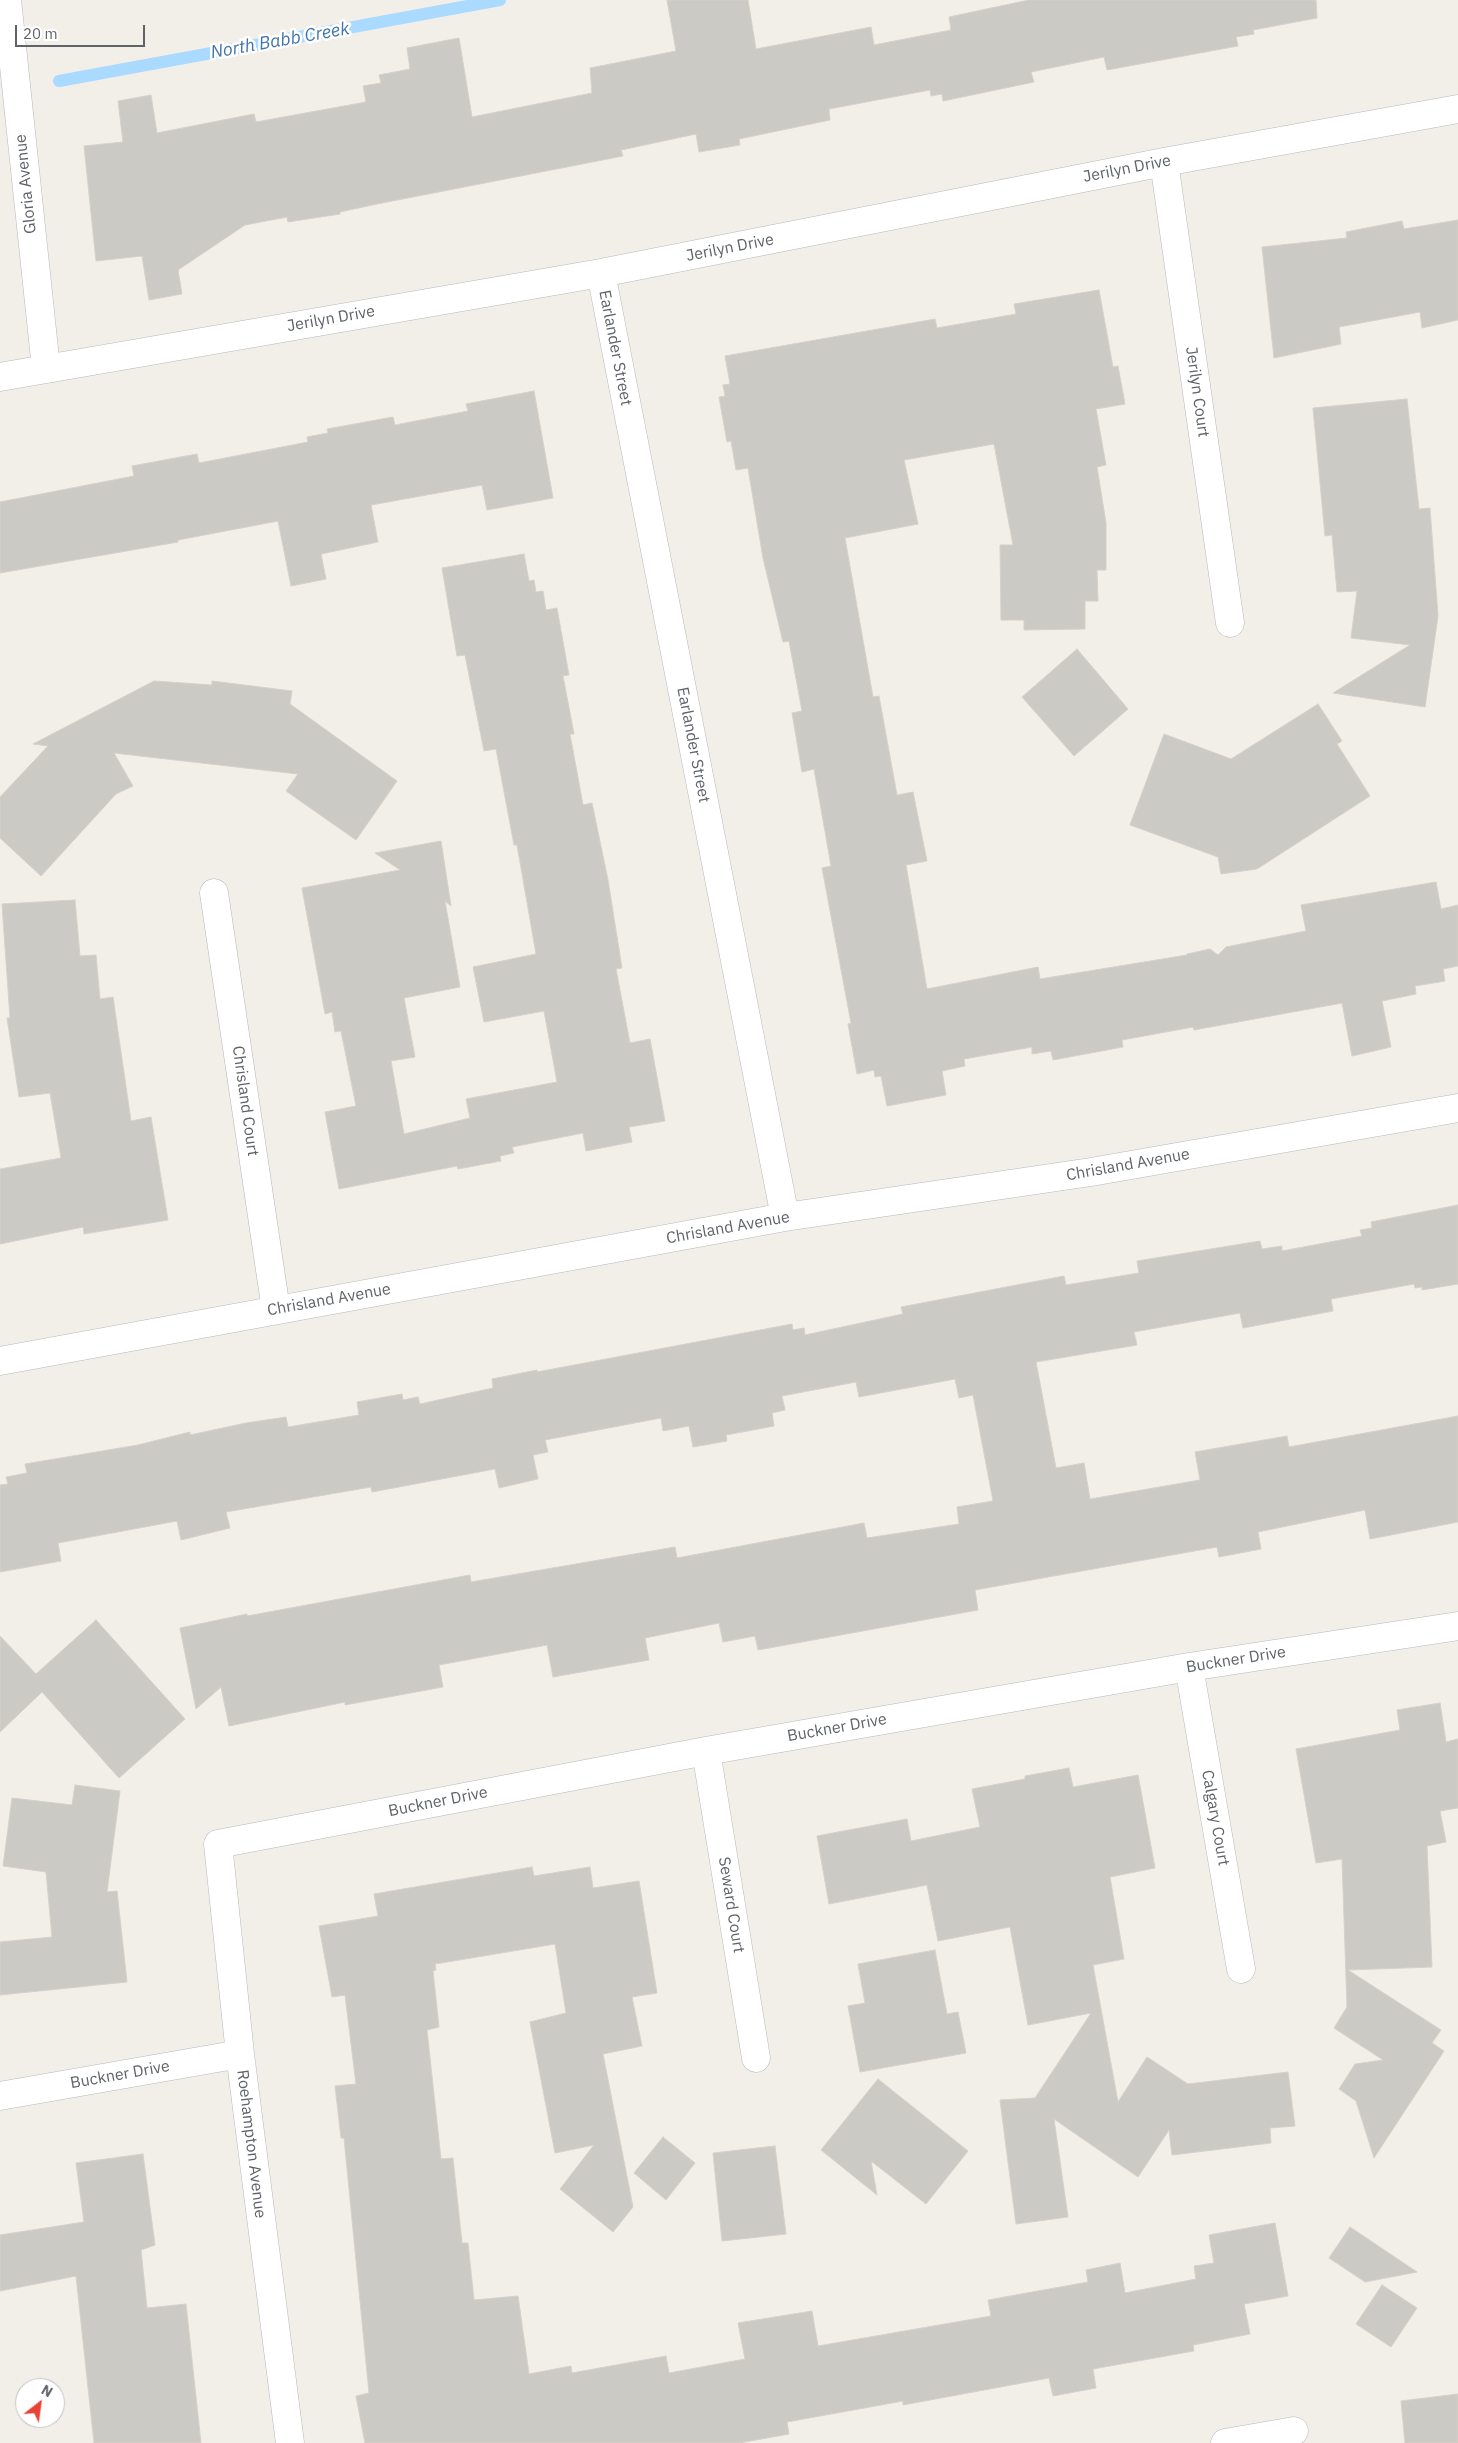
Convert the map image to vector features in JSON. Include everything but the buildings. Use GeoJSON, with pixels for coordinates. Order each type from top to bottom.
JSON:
{"type":"FeatureCollection","features":[{"type":"Feature","properties":{"kind":"street","name":"Gloria Avenue"},"geometry":{"type":"LineString","coordinates":[[7,0],[46,368]]}},
{"type":"Feature","properties":{"kind":"street","name":"Jerilyn Drive"},"geometry":{"type":"LineString","coordinates":[[0,377],[601,273],[1164,162],[1458,109]]}},
{"type":"Feature","properties":{"kind":"street","name":"Jerilyn Court"},"geometry":{"type":"LineString","coordinates":[[1164,162],[1230,623]]}},
{"type":"Feature","properties":{"kind":"street","name":"Earlander Street"},"geometry":{"type":"LineString","coordinates":[[601,273],[785,1217]]}},
{"type":"Feature","properties":{"kind":"street","name":"Chrisland Court"},"geometry":{"type":"LineString","coordinates":[[214,892],[276,1310]]}},
{"type":"Feature","properties":{"kind":"street","name":"Chrisland Avenue"},"geometry":{"type":"LineString","coordinates":[[0,1361],[785,1217],[1091,1172],[1458,1108]]}},
{"type":"Feature","properties":{"kind":"street","name":"Buckner Drive"},"geometry":{"type":"LineString","coordinates":[[218,1844],[706,1751],[1189,1667],[1458,1626]]}},
{"type":"Feature","properties":{"kind":"street","name":"Calgary Court"},"geometry":{"type":"LineString","coordinates":[[1189,1667],[1241,1969]]}},
{"type":"Feature","properties":{"kind":"street","name":"Seward Court"},"geometry":{"type":"LineString","coordinates":[[706,1751],[756,2058]]}},
{"type":"Feature","properties":{"kind":"street","name":"Roehampton Avenue"},"geometry":{"type":"LineString","coordinates":[[218,1844],[240,2054],[290,2443]]}},
{"type":"Feature","properties":{"kind":"street","name":"Buckner Drive"},"geometry":{"type":"LineString","coordinates":[[0,2096],[240,2054]]}},
{"type":"Feature","properties":{"kind":"street"},"geometry":{"type":"LineString","coordinates":[[1225,2443],[1294,2431]]}},
{"type":"Feature","properties":{"kind":"waterway","name":"North Babb Creek"},"geometry":{"type":"LineString","coordinates":[[59,81],[500,0]]}}]}
